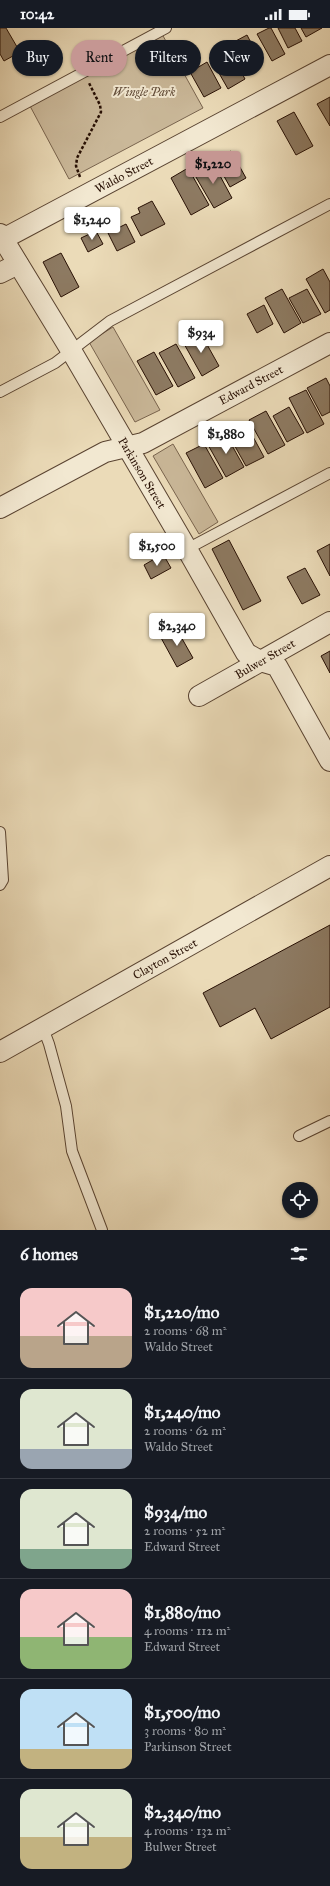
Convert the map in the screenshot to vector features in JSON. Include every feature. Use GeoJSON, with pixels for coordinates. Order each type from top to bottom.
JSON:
{"type":"FeatureCollection","features":[{"type":"Feature","properties":{"kind":"street","name":"Waldo Street"},"geometry":{"type":"LineString","coordinates":[[1,236],[89,193],[330,66]]}},
{"type":"Feature","properties":{"kind":"street","name":"Parkinson Street"},"geometry":{"type":"LineString","coordinates":[[1,236],[72,352],[246,653],[260,661],[277,666],[330,761]]}},
{"type":"Feature","properties":{"kind":"street"},"geometry":{"type":"LineString","coordinates":[[0,273],[18,264]]}},
{"type":"Feature","properties":{"kind":"street","name":"Edward Street"},"geometry":{"type":"LineString","coordinates":[[0,508],[105,452],[142,443],[330,343]]}},
{"type":"Feature","properties":{"kind":"street","name":"Bulwer Street"},"geometry":{"type":"LineString","coordinates":[[199,696],[330,622]]}},
{"type":"Feature","properties":{"kind":"street","name":"Clayton Street"},"geometry":{"type":"LineString","coordinates":[[0,1052],[330,866]]}},
{"type":"Feature","properties":{"kind":"lane"},"geometry":{"type":"LineString","coordinates":[[127,49],[166,28]]}},
{"type":"Feature","properties":{"kind":"lane"},"geometry":{"type":"LineString","coordinates":[[0,117],[77,76]]}},
{"type":"Feature","properties":{"kind":"lane"},"geometry":{"type":"LineString","coordinates":[[0,392],[55,363],[72,352],[110,321],[330,204]]}},
{"type":"Feature","properties":{"kind":"lane"},"geometry":{"type":"LineString","coordinates":[[187,549],[330,473]]}},
{"type":"Feature","properties":{"kind":"lane"},"geometry":{"type":"LineString","coordinates":[[0,832],[3,880],[0,885]]}},
{"type":"Feature","properties":{"kind":"lane"},"geometry":{"type":"LineString","coordinates":[[42,1028],[50,1044],[66,1106],[72,1151],[102,1230]]}},
{"type":"Feature","properties":{"kind":"lane"},"geometry":{"type":"LineString","coordinates":[[298,1136],[330,1121]]}},
{"type":"Feature","properties":{"kind":"path"},"geometry":{"type":"LineString","coordinates":[[85,76],[100,105],[101,112],[77,158],[77,170],[89,193]]}},
{"type":"Feature","properties":{"kind":"green space","name":"Wingle Park"},"geometry":{"type":"Polygon","coordinates":[[[162,34],[165,40],[151,40],[162,34]]]}},
{"type":"Feature","properties":{"kind":"green space","name":"Wingle Park"},"geometry":{"type":"Polygon","coordinates":[[[135,49],[135,76],[185,76],[203,108],[69,179],[30,106],[85,76],[127,76],[127,53],[135,49]]]}},
{"type":"Feature","properties":{"kind":"green space"},"geometry":{"type":"Polygon","coordinates":[[[113,327],[160,410],[135,422],[89,342],[113,327]]]}},
{"type":"Feature","properties":{"kind":"green space"},"geometry":{"type":"Polygon","coordinates":[[[173,444],[218,522],[199,534],[153,456],[173,444]]]}},
{"type":"Feature","properties":{"kind":"building"},"geometry":{"type":"Polygon","coordinates":[[[0,28],[6,28],[13,40],[12,56],[4,61],[0,54],[0,28]]]}},
{"type":"Feature","properties":{"kind":"building"},"geometry":{"type":"Polygon","coordinates":[[[271,28],[285,54],[272,61],[264,47],[264,40],[260,40],[257,34],[271,28]]]}},
{"type":"Feature","properties":{"kind":"building"},"geometry":{"type":"Polygon","coordinates":[[[278,28],[295,28],[302,41],[288,48],[278,28]]]}},
{"type":"Feature","properties":{"kind":"building"},"geometry":{"type":"Polygon","coordinates":[[[301,28],[322,28],[306,37],[301,28]]]}},
{"type":"Feature","properties":{"kind":"building"},"geometry":{"type":"Polygon","coordinates":[[[247,35],[250,40],[238,40],[247,35]]]}},
{"type":"Feature","properties":{"kind":"building"},"geometry":{"type":"Polygon","coordinates":[[[207,62],[209,66],[209,76],[215,76],[221,88],[204,97],[192,76],[201,76],[201,66],[207,62]]]}},
{"type":"Feature","properties":{"kind":"building"},"geometry":{"type":"Polygon","coordinates":[[[221,76],[243,76],[245,79],[228,89],[221,76]]]}},
{"type":"Feature","properties":{"kind":"building"},"geometry":{"type":"Polygon","coordinates":[[[330,97],[330,126],[317,104],[330,97]]]}},
{"type":"Feature","properties":{"kind":"building"},"geometry":{"type":"Polygon","coordinates":[[[294,112],[313,146],[296,155],[277,121],[294,112]]]}},
{"type":"Feature","properties":{"kind":"building"},"geometry":{"type":"Polygon","coordinates":[[[231,151],[246,178],[230,187],[215,160],[231,151]]]}},
{"type":"Feature","properties":{"kind":"building"},"geometry":{"type":"Polygon","coordinates":[[[212,161],[232,198],[214,208],[193,172],[212,161]]]}},
{"type":"Feature","properties":{"kind":"building"},"geometry":{"type":"Polygon","coordinates":[[[188,168],[209,205],[191,215],[171,178],[188,168]]]}},
{"type":"Feature","properties":{"kind":"building"},"geometry":{"type":"Polygon","coordinates":[[[152,201],[165,224],[141,236],[131,217],[140,213],[138,208],[152,201]]]}},
{"type":"Feature","properties":{"kind":"building"},"geometry":{"type":"Polygon","coordinates":[[[126,224],[135,242],[117,251],[108,233],[126,224]]]}},
{"type":"Feature","properties":{"kind":"building"},"geometry":{"type":"Polygon","coordinates":[[[96,231],[103,244],[88,252],[81,238],[96,231]]]}},
{"type":"Feature","properties":{"kind":"building"},"geometry":{"type":"Polygon","coordinates":[[[61,253],[79,287],[61,297],[43,262],[61,253]]]}},
{"type":"Feature","properties":{"kind":"building"},"geometry":{"type":"Polygon","coordinates":[[[323,269],[330,282],[330,310],[325,313],[306,279],[323,269]]]}},
{"type":"Feature","properties":{"kind":"building"},"geometry":{"type":"Polygon","coordinates":[[[282,289],[301,323],[284,333],[265,298],[282,289]]]}},
{"type":"Feature","properties":{"kind":"building"},"geometry":{"type":"Polygon","coordinates":[[[307,289],[321,314],[303,323],[289,298],[307,289]]]}},
{"type":"Feature","properties":{"kind":"building"},"geometry":{"type":"Polygon","coordinates":[[[264,305],[273,324],[257,333],[247,314],[264,305]]]}},
{"type":"Feature","properties":{"kind":"building"},"geometry":{"type":"Polygon","coordinates":[[[200,332],[219,366],[202,376],[183,342],[200,332]]]}},
{"type":"Feature","properties":{"kind":"building"},"geometry":{"type":"Polygon","coordinates":[[[176,344],[195,378],[178,387],[159,353],[176,344]]]}},
{"type":"Feature","properties":{"kind":"building"},"geometry":{"type":"Polygon","coordinates":[[[154,352],[173,386],[156,395],[137,361],[154,352]]]}},
{"type":"Feature","properties":{"kind":"building"},"geometry":{"type":"Polygon","coordinates":[[[326,378],[330,386],[330,412],[322,416],[307,388],[326,378]]]}},
{"type":"Feature","properties":{"kind":"building"},"geometry":{"type":"Polygon","coordinates":[[[306,390],[324,424],[307,433],[289,398],[306,390]]]}},
{"type":"Feature","properties":{"kind":"building"},"geometry":{"type":"Polygon","coordinates":[[[289,407],[304,433],[287,442],[273,416],[289,407]]]}},
{"type":"Feature","properties":{"kind":"building"},"geometry":{"type":"Polygon","coordinates":[[[266,411],[285,445],[268,454],[249,420],[266,411]]]}},
{"type":"Feature","properties":{"kind":"building"},"geometry":{"type":"Polygon","coordinates":[[[245,422],[264,457],[246,466],[227,432],[245,422]]]}},
{"type":"Feature","properties":{"kind":"building"},"geometry":{"type":"Polygon","coordinates":[[[225,433],[244,467],[226,477],[207,443],[225,433]]]}},
{"type":"Feature","properties":{"kind":"building"},"geometry":{"type":"Polygon","coordinates":[[[204,444],[223,478],[205,488],[186,453],[204,444]]]}},
{"type":"Feature","properties":{"kind":"building"},"geometry":{"type":"Polygon","coordinates":[[[229,540],[261,601],[243,610],[212,549],[229,540]]]}},
{"type":"Feature","properties":{"kind":"building"},"geometry":{"type":"Polygon","coordinates":[[[330,544],[330,576],[317,551],[330,544]]]}},
{"type":"Feature","properties":{"kind":"building"},"geometry":{"type":"Polygon","coordinates":[[[163,554],[171,568],[151,579],[144,565],[163,554]]]}},
{"type":"Feature","properties":{"kind":"building"},"geometry":{"type":"Polygon","coordinates":[[[305,568],[320,595],[302,604],[287,577],[305,568]]]}},
{"type":"Feature","properties":{"kind":"building"},"geometry":{"type":"Polygon","coordinates":[[[176,628],[193,658],[177,667],[160,636],[176,628]]]}},
{"type":"Feature","properties":{"kind":"building"},"geometry":{"type":"Polygon","coordinates":[[[330,651],[330,673],[321,656],[330,651]]]}},
{"type":"Feature","properties":{"kind":"building"},"geometry":{"type":"Polygon","coordinates":[[[330,925],[330,1007],[271,1039],[255,1008],[220,1027],[203,993],[330,925]]]}}]}
